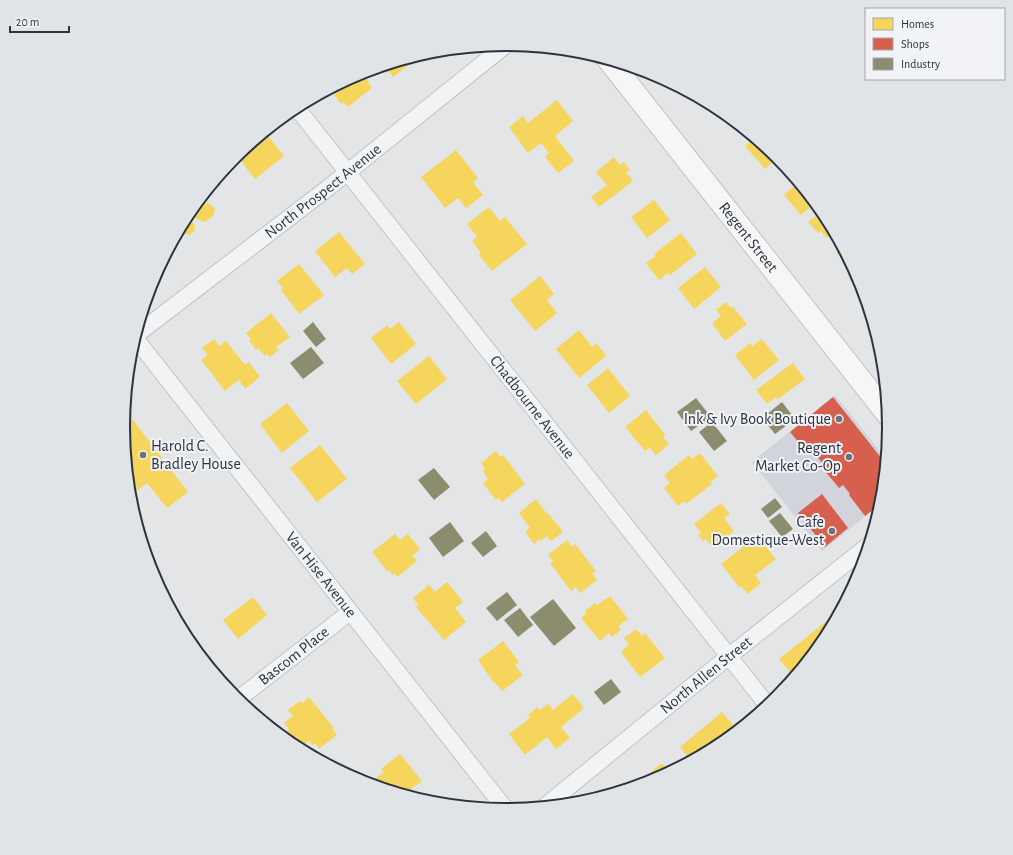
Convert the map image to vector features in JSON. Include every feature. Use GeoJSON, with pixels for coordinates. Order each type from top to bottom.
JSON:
{"type":"FeatureCollection","features":[{"type":"Feature","properties":{"kind":"main road","name":"Regent Street"},"geometry":{"type":"LineString","coordinates":[[614,67],[882,407]]}},
{"type":"Feature","properties":{"kind":"street","name":"North Prospect Avenue"},"geometry":{"type":"LineString","coordinates":[[143,330],[347,173],[498,51]]}},
{"type":"Feature","properties":{"kind":"street","name":"Chadbourne Avenue"},"geometry":{"type":"LineString","coordinates":[[300,112],[765,702]]}},
{"type":"Feature","properties":{"kind":"street","name":"Van Hise Avenue"},"geometry":{"type":"LineString","coordinates":[[140,344],[501,804]]}},
{"type":"Feature","properties":{"kind":"street","name":"North Allen Street"},"geometry":{"type":"LineString","coordinates":[[551,801],[863,550]]}},
{"type":"Feature","properties":{"kind":"street","name":"Bascom Place"},"geometry":{"type":"LineString","coordinates":[[242,696],[350,612]]}},
{"type":"Feature","properties":{"kind":"shaded area"},"geometry":{"type":"Polygon","coordinates":[[[835,395],[882,454],[880,477],[874,509],[822,551],[752,462],[835,395]]]}},
{"type":"Feature","properties":{"kind":"building: Homes"},"geometry":{"type":"Polygon","coordinates":[[[410,64],[393,77],[389,71],[386,73],[384,71],[410,64]]]}},
{"type":"Feature","properties":{"kind":"building: Homes"},"geometry":{"type":"Polygon","coordinates":[[[366,78],[372,88],[348,107],[344,102],[341,104],[333,93],[366,78]]]}},
{"type":"Feature","properties":{"kind":"building: Homes"},"geometry":{"type":"Polygon","coordinates":[[[557,100],[573,121],[555,136],[574,161],[558,173],[545,157],[549,153],[541,143],[528,153],[509,127],[523,116],[528,123],[557,100]]]}},
{"type":"Feature","properties":{"kind":"building: Homes"},"geometry":{"type":"Polygon","coordinates":[[[268,136],[284,156],[255,179],[240,161],[268,136]]]}},
{"type":"Feature","properties":{"kind":"building: Homes"},"geometry":{"type":"Polygon","coordinates":[[[751,141],[773,161],[765,169],[745,146],[751,141]]]}},
{"type":"Feature","properties":{"kind":"building: Homes"},"geometry":{"type":"Polygon","coordinates":[[[456,150],[478,178],[473,182],[483,195],[466,208],[458,198],[445,208],[421,177],[456,150]]]}},
{"type":"Feature","properties":{"kind":"building: Homes"},"geometry":{"type":"Polygon","coordinates":[[[614,157],[620,165],[624,162],[630,170],[626,172],[633,181],[599,207],[591,197],[607,185],[596,172],[614,157]]]}},
{"type":"Feature","properties":{"kind":"building: Homes"},"geometry":{"type":"Polygon","coordinates":[[[795,185],[811,207],[801,215],[784,195],[795,185]]]}},
{"type":"Feature","properties":{"kind":"building: Homes"},"geometry":{"type":"Polygon","coordinates":[[[654,200],[670,220],[647,238],[631,217],[654,200]]]}},
{"type":"Feature","properties":{"kind":"building: Homes"},"geometry":{"type":"Polygon","coordinates":[[[207,203],[215,209],[214,214],[210,219],[204,222],[194,217],[204,204],[207,203]]]}},
{"type":"Feature","properties":{"kind":"building: Homes"},"geometry":{"type":"Polygon","coordinates":[[[489,207],[500,221],[505,217],[527,244],[492,271],[479,255],[481,253],[472,241],[477,237],[467,224],[489,207]]]}},
{"type":"Feature","properties":{"kind":"building: Homes"},"geometry":{"type":"Polygon","coordinates":[[[817,215],[831,235],[827,238],[821,231],[818,233],[808,222],[817,215]]]}},
{"type":"Feature","properties":{"kind":"building: Homes"},"geometry":{"type":"Polygon","coordinates":[[[191,221],[195,225],[194,232],[189,235],[183,233],[191,221]]]}},
{"type":"Feature","properties":{"kind":"building: Homes"},"geometry":{"type":"Polygon","coordinates":[[[339,232],[365,264],[352,274],[347,268],[335,277],[315,251],[339,232]]]}},
{"type":"Feature","properties":{"kind":"building: Homes"},"geometry":{"type":"Polygon","coordinates":[[[681,233],[697,254],[670,275],[668,273],[659,280],[646,263],[656,256],[654,254],[681,233]]]}},
{"type":"Feature","properties":{"kind":"building: Homes"},"geometry":{"type":"Polygon","coordinates":[[[839,250],[845,264],[836,252],[839,250]]]}},
{"type":"Feature","properties":{"kind":"building: Homes"},"geometry":{"type":"Polygon","coordinates":[[[299,264],[324,295],[299,314],[281,290],[283,288],[277,281],[299,264]]]}},
{"type":"Feature","properties":{"kind":"building: Homes"},"geometry":{"type":"Polygon","coordinates":[[[705,267],[721,287],[694,309],[678,288],[705,267]]]}},
{"type":"Feature","properties":{"kind":"building: Homes"},"geometry":{"type":"Polygon","coordinates":[[[540,276],[554,294],[547,300],[557,313],[535,331],[510,300],[540,276]]]}},
{"type":"Feature","properties":{"kind":"building: Homes"},"geometry":{"type":"Polygon","coordinates":[[[726,302],[731,308],[733,307],[747,324],[725,341],[712,323],[721,316],[716,310],[726,302]]]}},
{"type":"Feature","properties":{"kind":"building: Homes"},"geometry":{"type":"Polygon","coordinates":[[[271,313],[290,337],[276,347],[279,350],[270,357],[267,354],[265,356],[258,348],[256,350],[249,340],[251,339],[246,333],[271,313]]]}},
{"type":"Feature","properties":{"kind":"building: Homes"},"geometry":{"type":"Polygon","coordinates":[[[399,322],[416,344],[391,364],[371,338],[387,325],[390,329],[399,322]]]}},
{"type":"Feature","properties":{"kind":"building: Homes"},"geometry":{"type":"Polygon","coordinates":[[[579,330],[592,347],[597,343],[606,356],[579,378],[556,349],[579,330]]]}},
{"type":"Feature","properties":{"kind":"building: Homes"},"geometry":{"type":"Polygon","coordinates":[[[214,339],[219,346],[226,341],[245,365],[249,362],[260,377],[245,389],[239,380],[225,391],[201,360],[208,355],[202,348],[214,339]]]}},
{"type":"Feature","properties":{"kind":"building: Homes"},"geometry":{"type":"Polygon","coordinates":[[[762,339],[779,360],[754,380],[735,355],[750,343],[752,346],[762,339]]]}},
{"type":"Feature","properties":{"kind":"building: Homes"},"geometry":{"type":"Polygon","coordinates":[[[429,356],[447,379],[416,404],[397,381],[429,356]]]}},
{"type":"Feature","properties":{"kind":"building: Homes"},"geometry":{"type":"Polygon","coordinates":[[[793,363],[805,379],[778,399],[776,397],[767,404],[756,390],[793,363]]]}},
{"type":"Feature","properties":{"kind":"building: Homes"},"geometry":{"type":"Polygon","coordinates":[[[608,368],[630,396],[609,413],[587,385],[608,368]]]}},
{"type":"Feature","properties":{"kind":"building: Homes"},"geometry":{"type":"Polygon","coordinates":[[[287,403],[309,431],[282,453],[260,424],[287,403]]]}},
{"type":"Feature","properties":{"kind":"building: Homes"},"geometry":{"type":"Polygon","coordinates":[[[646,410],[665,435],[663,437],[669,444],[656,455],[650,448],[645,451],[625,427],[646,410]]]}},
{"type":"Feature","properties":{"kind":"building: Homes","name":"Harold C. Bradley House"},"geometry":{"type":"Polygon","coordinates":[[[133,420],[188,492],[167,508],[147,483],[135,492],[131,452],[130,422],[133,420]]]}},
{"type":"Feature","properties":{"kind":"building: Homes"},"geometry":{"type":"Polygon","coordinates":[[[320,445],[347,479],[317,502],[290,468],[320,445]]]}},
{"type":"Feature","properties":{"kind":"building: Homes"},"geometry":{"type":"Polygon","coordinates":[[[496,451],[500,457],[503,455],[525,484],[502,502],[499,498],[496,500],[483,483],[488,479],[483,471],[485,469],[481,463],[496,451]]]}},
{"type":"Feature","properties":{"kind":"building: Homes"},"geometry":{"type":"Polygon","coordinates":[[[700,453],[718,476],[710,482],[712,484],[686,504],[684,501],[678,506],[664,488],[670,483],[664,475],[689,455],[692,459],[700,453]]]}},
{"type":"Feature","properties":{"kind":"building: Homes"},"geometry":{"type":"Polygon","coordinates":[[[536,499],[563,532],[551,541],[547,536],[540,541],[539,539],[534,544],[525,532],[530,528],[519,513],[536,499]]]}},
{"type":"Feature","properties":{"kind":"building: Homes"},"geometry":{"type":"Polygon","coordinates":[[[721,503],[730,514],[724,518],[734,531],[713,548],[706,539],[703,541],[698,535],[701,533],[694,524],[721,503]]]}},
{"type":"Feature","properties":{"kind":"building: Homes"},"geometry":{"type":"Polygon","coordinates":[[[395,534],[400,540],[408,534],[420,549],[412,556],[417,561],[397,577],[395,573],[393,575],[389,570],[387,571],[372,552],[395,534]]]}},
{"type":"Feature","properties":{"kind":"building: Homes"},"geometry":{"type":"Polygon","coordinates":[[[757,536],[776,559],[755,575],[761,583],[748,594],[741,586],[740,588],[721,564],[757,536]]]}},
{"type":"Feature","properties":{"kind":"building: Homes"},"geometry":{"type":"Polygon","coordinates":[[[567,540],[572,547],[575,544],[596,571],[592,574],[597,580],[580,593],[576,587],[571,591],[550,563],[553,561],[548,555],[567,540]]]}},
{"type":"Feature","properties":{"kind":"building: Homes"},"geometry":{"type":"Polygon","coordinates":[[[447,582],[463,602],[455,608],[466,622],[444,640],[416,607],[418,605],[413,598],[429,585],[435,592],[447,582]]]}},
{"type":"Feature","properties":{"kind":"building: Homes"},"geometry":{"type":"Polygon","coordinates":[[[610,596],[628,619],[618,626],[621,630],[612,637],[609,633],[600,641],[581,618],[586,614],[585,611],[595,603],[597,605],[610,596]]]}},
{"type":"Feature","properties":{"kind":"building: Homes"},"geometry":{"type":"Polygon","coordinates":[[[253,597],[267,615],[238,639],[223,620],[253,597]]]}},
{"type":"Feature","properties":{"kind":"building: Homes"},"geometry":{"type":"Polygon","coordinates":[[[833,616],[820,637],[792,674],[779,659],[833,616]]]}},
{"type":"Feature","properties":{"kind":"building: Homes"},"geometry":{"type":"Polygon","coordinates":[[[636,629],[642,636],[645,633],[665,658],[640,677],[621,652],[629,645],[624,638],[636,629]]]}},
{"type":"Feature","properties":{"kind":"building: Homes"},"geometry":{"type":"Polygon","coordinates":[[[503,641],[519,662],[515,665],[523,675],[502,691],[495,682],[494,683],[478,660],[503,641]]]}},
{"type":"Feature","properties":{"kind":"building: Homes"},"geometry":{"type":"Polygon","coordinates":[[[573,694],[584,708],[561,727],[570,738],[556,749],[547,737],[525,755],[509,734],[530,718],[528,715],[537,707],[540,710],[548,704],[553,710],[573,694]]]}},
{"type":"Feature","properties":{"kind":"building: Homes"},"geometry":{"type":"Polygon","coordinates":[[[309,697],[334,728],[332,729],[337,735],[319,749],[315,743],[313,745],[309,741],[304,745],[285,732],[289,729],[284,723],[293,716],[288,710],[300,701],[302,703],[309,697]]]}},
{"type":"Feature","properties":{"kind":"building: Homes"},"geometry":{"type":"Polygon","coordinates":[[[722,712],[735,727],[716,741],[688,757],[680,747],[722,712]]]}},
{"type":"Feature","properties":{"kind":"building: Homes"},"geometry":{"type":"Polygon","coordinates":[[[400,754],[422,781],[409,791],[385,784],[374,780],[384,772],[381,769],[400,754]]]}},
{"type":"Feature","properties":{"kind":"building: Homes"},"geometry":{"type":"Polygon","coordinates":[[[662,763],[666,768],[651,775],[644,778],[662,763]]]}},
{"type":"Feature","properties":{"kind":"building: Shops"},"geometry":{"type":"Polygon","coordinates":[[[833,397],[881,458],[880,477],[874,509],[865,516],[843,485],[839,488],[824,470],[826,468],[812,450],[808,454],[790,432],[833,397]]]}},
{"type":"Feature","properties":{"kind":"building: Shops"},"geometry":{"type":"Polygon","coordinates":[[[822,494],[848,528],[825,547],[798,513],[822,494]]]}},
{"type":"Feature","properties":{"kind":"building: Industry"},"geometry":{"type":"Polygon","coordinates":[[[313,322],[326,339],[316,347],[303,331],[313,322]]]}},
{"type":"Feature","properties":{"kind":"building: Industry"},"geometry":{"type":"Polygon","coordinates":[[[311,347],[324,363],[303,379],[290,363],[311,347]]]}},
{"type":"Feature","properties":{"kind":"building: Industry"},"geometry":{"type":"Polygon","coordinates":[[[696,398],[711,417],[691,431],[677,412],[696,398]]]}},
{"type":"Feature","properties":{"kind":"building: Industry"},"geometry":{"type":"Polygon","coordinates":[[[782,402],[795,419],[775,434],[762,418],[782,402]]]}},
{"type":"Feature","properties":{"kind":"building: Industry"},"geometry":{"type":"Polygon","coordinates":[[[712,422],[727,441],[714,451],[699,432],[712,422]]]}},
{"type":"Feature","properties":{"kind":"building: Industry"},"geometry":{"type":"Polygon","coordinates":[[[434,468],[450,487],[434,500],[418,480],[434,468]]]}},
{"type":"Feature","properties":{"kind":"building: Industry"},"geometry":{"type":"Polygon","coordinates":[[[775,498],[782,507],[768,518],[761,509],[775,498]]]}},
{"type":"Feature","properties":{"kind":"building: Industry"},"geometry":{"type":"Polygon","coordinates":[[[780,513],[793,529],[782,537],[769,521],[780,513]]]}},
{"type":"Feature","properties":{"kind":"building: Industry"},"geometry":{"type":"Polygon","coordinates":[[[450,522],[464,541],[443,557],[429,538],[450,522]]]}},
{"type":"Feature","properties":{"kind":"building: Industry"},"geometry":{"type":"Polygon","coordinates":[[[486,531],[497,546],[483,557],[471,543],[486,531]]]}},
{"type":"Feature","properties":{"kind":"building: Industry"},"geometry":{"type":"Polygon","coordinates":[[[507,592],[517,605],[497,621],[486,608],[507,592]]]}},
{"type":"Feature","properties":{"kind":"building: Industry"},"geometry":{"type":"Polygon","coordinates":[[[553,599],[576,628],[554,646],[530,617],[553,599]]]}},
{"type":"Feature","properties":{"kind":"building: Industry"},"geometry":{"type":"Polygon","coordinates":[[[520,608],[533,625],[518,637],[504,620],[520,608]]]}},
{"type":"Feature","properties":{"kind":"building: Industry"},"geometry":{"type":"Polygon","coordinates":[[[611,679],[621,692],[604,705],[594,692],[611,679]]]}},
{"type":"Feature","properties":{"kind":"place","name":"Ink & Ivy Book Boutique"},"geometry":{"type":"Point","coordinates":[839,419]}},
{"type":"Feature","properties":{"kind":"place","name":"Harold C. Bradley House"},"geometry":{"type":"Point","coordinates":[143,455]}},
{"type":"Feature","properties":{"kind":"place","name":"Regent Market Co-Op"},"geometry":{"type":"Point","coordinates":[849,457]}},
{"type":"Feature","properties":{"kind":"place","name":"Cafe Domestique-West"},"geometry":{"type":"Point","coordinates":[832,531]}}]}
